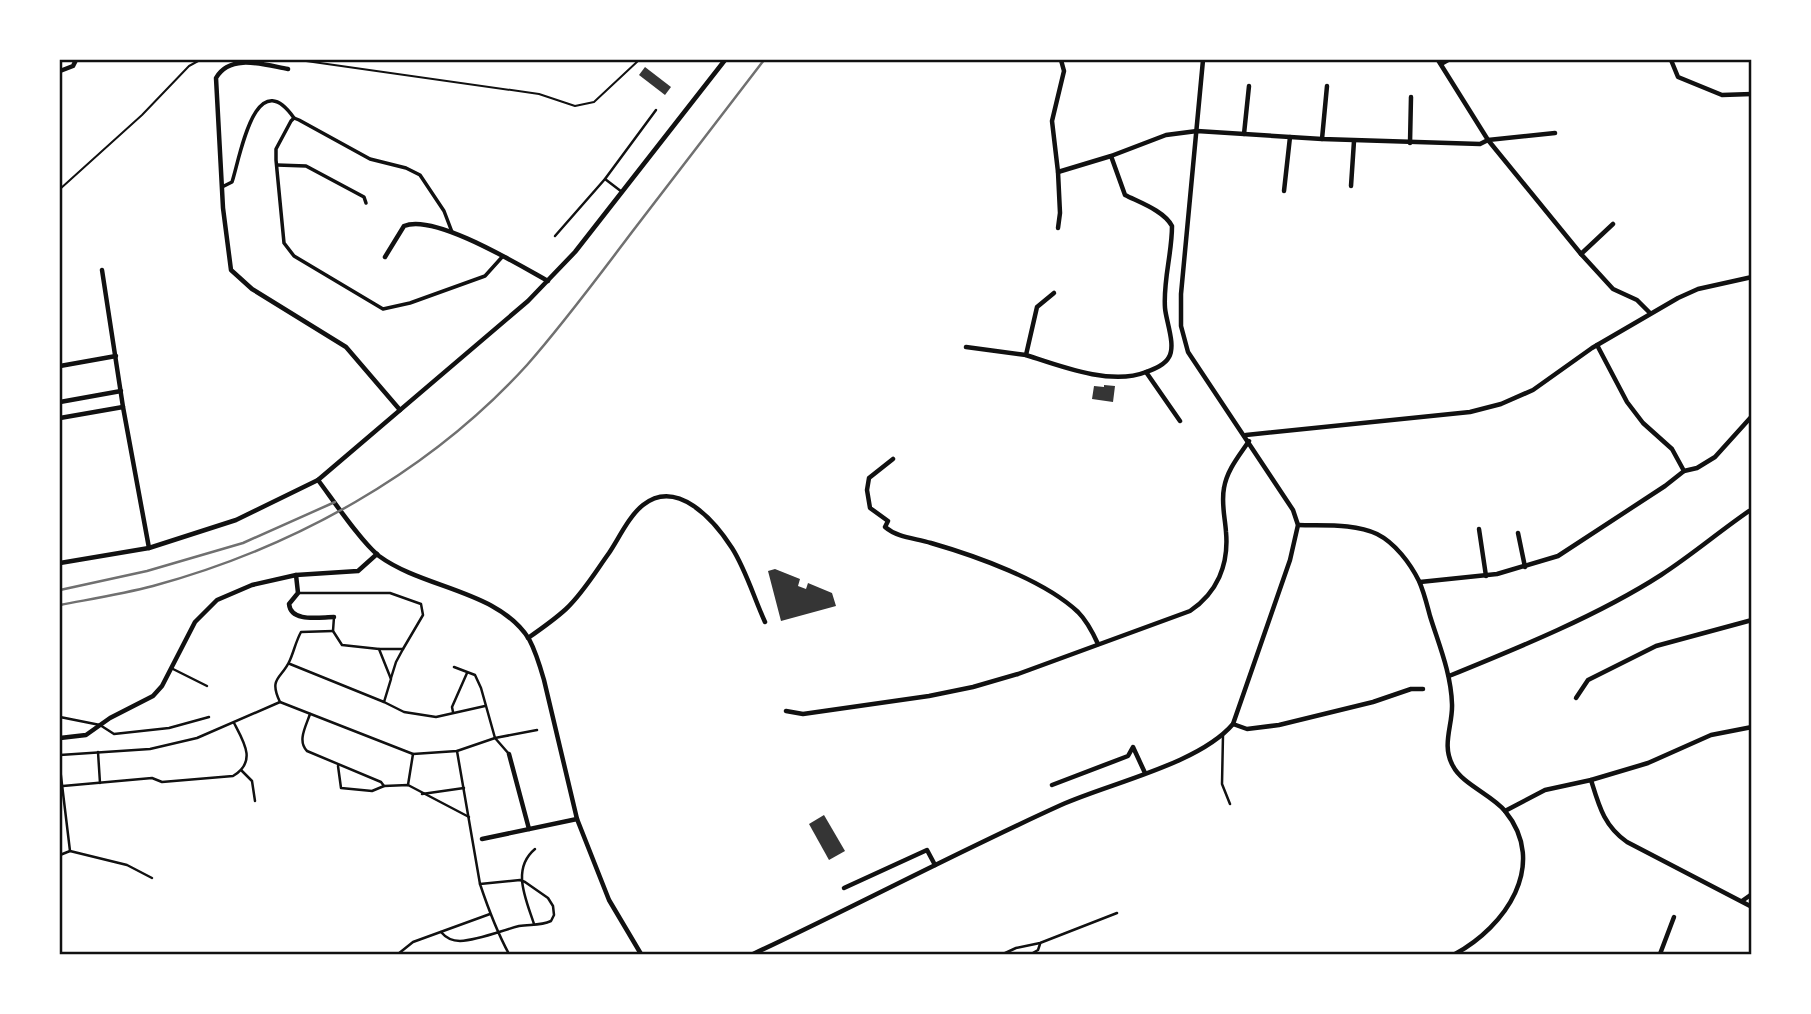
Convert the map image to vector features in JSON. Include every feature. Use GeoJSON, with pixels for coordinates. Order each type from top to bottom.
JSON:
{"type":"FeatureCollection","features":[{"type":"Feature","properties":{"kind":"street"},"geometry":{"type":"LineString","coordinates":[[60,71],[73,66],[76,60]]}},
{"type":"Feature","properties":{"kind":"street"},"geometry":{"type":"LineString","coordinates":[[60,564],[149,548],[236,520],[318,480],[548,281],[575,252],[724,60]]}},
{"type":"Feature","properties":{"kind":"street"},"geometry":{"type":"LineString","coordinates":[[1058,228],[1058,172],[1052,121],[1063,78],[1061,60]]}},
{"type":"Feature","properties":{"kind":"street"},"geometry":{"type":"LineString","coordinates":[[753,954],[1063,804],[1196,753],[1233,724],[1290,560],[1298,525],[1293,510],[1188,352],[1181,326],[1181,294],[1203,60]]}},
{"type":"Feature","properties":{"kind":"street"},"geometry":{"type":"LineString","coordinates":[[1448,60],[1439,62],[1488,140],[1613,289],[1637,300],[1650,313]]}},
{"type":"Feature","properties":{"kind":"street"},"geometry":{"type":"LineString","coordinates":[[1671,60],[1678,77],[1722,95],[1752,94]]}},
{"type":"Feature","properties":{"kind":"street"},"geometry":{"type":"LineString","coordinates":[[288,69],[249,62],[234,64],[218,73],[214,85],[229,262],[235,275],[252,289],[346,347],[400,410]]}},
{"type":"Feature","properties":{"kind":"street"},"geometry":{"type":"LineString","coordinates":[[1244,134],[1249,86]]}},
{"type":"Feature","properties":{"kind":"street"},"geometry":{"type":"LineString","coordinates":[[1322,139],[1328,86]]}},
{"type":"Feature","properties":{"kind":"street"},"geometry":{"type":"LineString","coordinates":[[1410,143],[1411,97]]}},
{"type":"Feature","properties":{"kind":"street"},"geometry":{"type":"LineString","coordinates":[[222,187],[232,182],[246,132],[258,107],[268,102],[277,103],[294,118],[370,159],[406,168],[419,175],[444,211],[452,232]]}},
{"type":"Feature","properties":{"kind":"street"},"geometry":{"type":"LineString","coordinates":[[294,118],[276,149],[284,243],[293,256],[383,309],[410,303],[485,275],[503,256]]}},
{"type":"Feature","properties":{"kind":"street"},"geometry":{"type":"LineString","coordinates":[[1058,172],[1166,135],[1197,131],[1354,141],[1480,144],[1488,140],[1555,133]]}},
{"type":"Feature","properties":{"kind":"street"},"geometry":{"type":"LineString","coordinates":[[1284,191],[1290,137]]}},
{"type":"Feature","properties":{"kind":"street"},"geometry":{"type":"LineString","coordinates":[[1351,186],[1354,141]]}},
{"type":"Feature","properties":{"kind":"street"},"geometry":{"type":"LineString","coordinates":[[966,347],[1026,355],[1070,370],[1104,375],[1140,375],[1159,366],[1169,357],[1171,347],[1165,309],[1165,280],[1172,226],[1162,213],[1151,210],[1125,195],[1111,156]]}},
{"type":"Feature","properties":{"kind":"street"},"geometry":{"type":"LineString","coordinates":[[277,165],[306,166],[364,197],[366,203]]}},
{"type":"Feature","properties":{"kind":"street"},"geometry":{"type":"LineString","coordinates":[[385,257],[400,230],[408,223],[424,224],[452,232],[548,281]]}},
{"type":"Feature","properties":{"kind":"street"},"geometry":{"type":"LineString","coordinates":[[1581,254],[1613,224]]}},
{"type":"Feature","properties":{"kind":"street"},"geometry":{"type":"LineString","coordinates":[[102,270],[123,407],[149,548]]}},
{"type":"Feature","properties":{"kind":"street"},"geometry":{"type":"LineString","coordinates":[[1245,435],[1470,412],[1500,404],[1533,390],[1597,345],[1650,313],[1698,289],[1752,277]]}},
{"type":"Feature","properties":{"kind":"street"},"geometry":{"type":"LineString","coordinates":[[1026,355],[1037,307],[1054,293]]}},
{"type":"Feature","properties":{"kind":"street"},"geometry":{"type":"LineString","coordinates":[[1597,345],[1628,402],[1643,423],[1672,449],[1684,471]]}},
{"type":"Feature","properties":{"kind":"street"},"geometry":{"type":"LineString","coordinates":[[60,366],[116,356]]}},
{"type":"Feature","properties":{"kind":"street"},"geometry":{"type":"LineString","coordinates":[[1146,372],[1180,421]]}},
{"type":"Feature","properties":{"kind":"street"},"geometry":{"type":"LineString","coordinates":[[60,402],[121,391]]}},
{"type":"Feature","properties":{"kind":"street"},"geometry":{"type":"LineString","coordinates":[[60,418],[123,407]]}},
{"type":"Feature","properties":{"kind":"street"},"geometry":{"type":"LineString","coordinates":[[1420,582],[1486,576],[1558,556],[1684,471],[1697,468],[1715,457],[1752,416]]}},
{"type":"Feature","properties":{"kind":"street"},"geometry":{"type":"LineString","coordinates":[[786,711],[803,714],[973,687],[1018,674],[1190,611],[1209,595],[1220,577],[1225,556],[1224,488],[1229,471],[1249,441]]}},
{"type":"Feature","properties":{"kind":"street"},"geometry":{"type":"LineString","coordinates":[[893,459],[869,478],[867,490],[870,508],[888,521],[885,527],[893,534],[932,543],[1006,570],[1049,591],[1079,614],[1098,644]]}},
{"type":"Feature","properties":{"kind":"street"},"geometry":{"type":"LineString","coordinates":[[318,480],[377,554],[413,576],[487,603],[528,638],[537,658],[554,720],[577,819],[609,900],[641,954]]}},
{"type":"Feature","properties":{"kind":"street"},"geometry":{"type":"LineString","coordinates":[[528,638],[567,608],[640,507],[664,495],[682,498],[691,504],[724,537],[734,551],[765,621]]}},
{"type":"Feature","properties":{"kind":"street"},"geometry":{"type":"LineString","coordinates":[[1449,676],[1597,610],[1661,576],[1752,509]]}},
{"type":"Feature","properties":{"kind":"street"},"geometry":{"type":"LineString","coordinates":[[1298,525],[1344,527],[1377,534],[1402,554],[1420,582],[1449,676],[1452,707],[1446,741],[1453,767],[1505,811],[1521,840],[1523,869],[1511,904],[1493,928],[1478,941],[1455,954]]}},
{"type":"Feature","properties":{"kind":"street"},"geometry":{"type":"LineString","coordinates":[[1479,529],[1486,576]]}},
{"type":"Feature","properties":{"kind":"street"},"geometry":{"type":"LineString","coordinates":[[1518,533],[1525,567]]}},
{"type":"Feature","properties":{"kind":"street"},"geometry":{"type":"LineString","coordinates":[[60,738],[86,735],[153,696],[195,622],[217,600],[252,585],[296,575],[358,571],[377,554]]}},
{"type":"Feature","properties":{"kind":"street"},"geometry":{"type":"LineString","coordinates":[[296,575],[298,593],[289,604],[290,610],[295,615],[334,617]]}},
{"type":"Feature","properties":{"kind":"street"},"geometry":{"type":"LineString","coordinates":[[1576,698],[1588,680],[1657,646],[1752,620]]}},
{"type":"Feature","properties":{"kind":"street"},"geometry":{"type":"LineString","coordinates":[[1233,724],[1247,729],[1279,725],[1373,702],[1411,689],[1423,689]]}},
{"type":"Feature","properties":{"kind":"street"},"geometry":{"type":"LineString","coordinates":[[1505,811],[1545,790],[1648,764],[1711,735],[1752,727]]}},
{"type":"Feature","properties":{"kind":"street"},"geometry":{"type":"LineString","coordinates":[[1052,785],[1128,756],[1133,747],[1145,773]]}},
{"type":"Feature","properties":{"kind":"street"},"geometry":{"type":"LineString","coordinates":[[509,754],[529,829]]}},
{"type":"Feature","properties":{"kind":"street"},"geometry":{"type":"LineString","coordinates":[[1591,780],[1602,816],[1614,833],[1752,907]]}},
{"type":"Feature","properties":{"kind":"street"},"geometry":{"type":"LineString","coordinates":[[482,839],[577,819]]}},
{"type":"Feature","properties":{"kind":"street"},"geometry":{"type":"LineString","coordinates":[[844,888],[927,850],[935,865]]}},
{"type":"Feature","properties":{"kind":"street"},"geometry":{"type":"LineString","coordinates":[[1742,901],[1752,894]]}},
{"type":"Feature","properties":{"kind":"street"},"geometry":{"type":"LineString","coordinates":[[1660,954],[1674,917]]}},
{"type":"Feature","properties":{"kind":"lane"},"geometry":{"type":"LineString","coordinates":[[555,236],[605,179],[656,110]]}},
{"type":"Feature","properties":{"kind":"lane"},"geometry":{"type":"LineString","coordinates":[[605,179],[622,192]]}},
{"type":"Feature","properties":{"kind":"lane"},"geometry":{"type":"LineString","coordinates":[[298,593],[390,593],[421,604],[423,615],[396,662],[384,702]]}},
{"type":"Feature","properties":{"kind":"lane"},"geometry":{"type":"LineString","coordinates":[[334,617],[332,631],[342,645],[403,649]]}},
{"type":"Feature","properties":{"kind":"lane"},"geometry":{"type":"LineString","coordinates":[[280,702],[275,690],[276,677],[289,663],[301,632],[332,631]]}},
{"type":"Feature","properties":{"kind":"lane"},"geometry":{"type":"LineString","coordinates":[[379,649],[391,679]]}},
{"type":"Feature","properties":{"kind":"lane"},"geometry":{"type":"LineString","coordinates":[[289,663],[404,712],[436,717],[485,706]]}},
{"type":"Feature","properties":{"kind":"lane"},"geometry":{"type":"LineString","coordinates":[[454,667],[475,675],[495,738],[509,754]]}},
{"type":"Feature","properties":{"kind":"lane"},"geometry":{"type":"LineString","coordinates":[[171,668],[207,687]]}},
{"type":"Feature","properties":{"kind":"lane"},"geometry":{"type":"LineString","coordinates":[[453,713],[467,673]]}},
{"type":"Feature","properties":{"kind":"lane"},"geometry":{"type":"LineString","coordinates":[[60,755],[150,749],[197,738],[280,702],[414,754],[457,751],[495,738],[537,730]]}},
{"type":"Feature","properties":{"kind":"lane"},"geometry":{"type":"LineString","coordinates":[[311,713],[302,747],[338,766],[381,782],[384,786]]}},
{"type":"Feature","properties":{"kind":"lane"},"geometry":{"type":"LineString","coordinates":[[60,717],[100,725],[114,734],[169,727],[209,717]]}},
{"type":"Feature","properties":{"kind":"lane"},"geometry":{"type":"LineString","coordinates":[[63,786],[152,778],[162,782],[224,778],[242,771],[247,758],[247,747],[234,723]]}},
{"type":"Feature","properties":{"kind":"lane"},"geometry":{"type":"LineString","coordinates":[[1223,734],[1222,784],[1230,804]]}},
{"type":"Feature","properties":{"kind":"lane"},"geometry":{"type":"LineString","coordinates":[[457,751],[480,884],[490,914],[509,954]]}},
{"type":"Feature","properties":{"kind":"lane"},"geometry":{"type":"LineString","coordinates":[[98,752],[100,783]]}},
{"type":"Feature","properties":{"kind":"lane"},"geometry":{"type":"LineString","coordinates":[[408,785],[414,754]]}},
{"type":"Feature","properties":{"kind":"lane"},"geometry":{"type":"LineString","coordinates":[[338,766],[341,788],[372,791],[380,790],[384,786],[408,785],[469,817]]}},
{"type":"Feature","properties":{"kind":"lane"},"geometry":{"type":"LineString","coordinates":[[60,768],[63,786],[61,804],[71,851]]}},
{"type":"Feature","properties":{"kind":"lane"},"geometry":{"type":"LineString","coordinates":[[242,771],[253,782],[255,801]]}},
{"type":"Feature","properties":{"kind":"lane"},"geometry":{"type":"LineString","coordinates":[[422,794],[464,788]]}},
{"type":"Feature","properties":{"kind":"lane"},"geometry":{"type":"LineString","coordinates":[[472,836],[482,839]]}},
{"type":"Feature","properties":{"kind":"lane"},"geometry":{"type":"LineString","coordinates":[[534,924],[520,880],[527,855],[535,849]]}},
{"type":"Feature","properties":{"kind":"lane"},"geometry":{"type":"LineString","coordinates":[[60,855],[71,851],[127,865],[152,878]]}},
{"type":"Feature","properties":{"kind":"lane"},"geometry":{"type":"LineString","coordinates":[[440,932],[447,938],[461,941],[534,924],[541,925],[551,921],[554,915],[548,898],[520,880],[480,884]]}},
{"type":"Feature","properties":{"kind":"lane"},"geometry":{"type":"LineString","coordinates":[[1003,954],[1040,943],[1117,913]]}},
{"type":"Feature","properties":{"kind":"lane"},"geometry":{"type":"LineString","coordinates":[[398,954],[413,942],[490,914]]}},
{"type":"Feature","properties":{"kind":"lane"},"geometry":{"type":"LineString","coordinates":[[1031,954],[1038,950],[1040,943]]}},
{"type":"Feature","properties":{"kind":"path"},"geometry":{"type":"LineString","coordinates":[[60,189],[142,115],[189,66],[200,60]]}},
{"type":"Feature","properties":{"kind":"path"},"geometry":{"type":"LineString","coordinates":[[299,60],[539,94],[575,106],[594,102],[639,60]]}},
{"type":"Feature","properties":{"kind":"building"},"geometry":{"type":"Polygon","coordinates":[[[645,67],[671,87],[665,95],[639,75],[645,67]]]}},
{"type":"Feature","properties":{"kind":"building"},"geometry":{"type":"Polygon","coordinates":[[[1094,386],[1115,386],[1113,402],[1092,399],[1094,386]]]}},
{"type":"Feature","properties":{"kind":"building"},"geometry":{"type":"Polygon","coordinates":[[[775,569],[800,579],[798,586],[806,589],[808,583],[832,593],[836,606],[781,621],[768,571],[775,569]]]}},
{"type":"Feature","properties":{"kind":"building"},"geometry":{"type":"Polygon","coordinates":[[[824,815],[845,851],[829,860],[809,824],[824,815]]]}},
{"type":"Feature","properties":{"kind":"railway"},"geometry":{"type":"LineString","coordinates":[[60,605],[153,586],[257,551],[356,502],[447,440],[489,404],[541,349],[764,60]]}},
{"type":"Feature","properties":{"kind":"railway"},"geometry":{"type":"LineString","coordinates":[[60,590],[147,571],[243,543],[335,502]]}}]}
